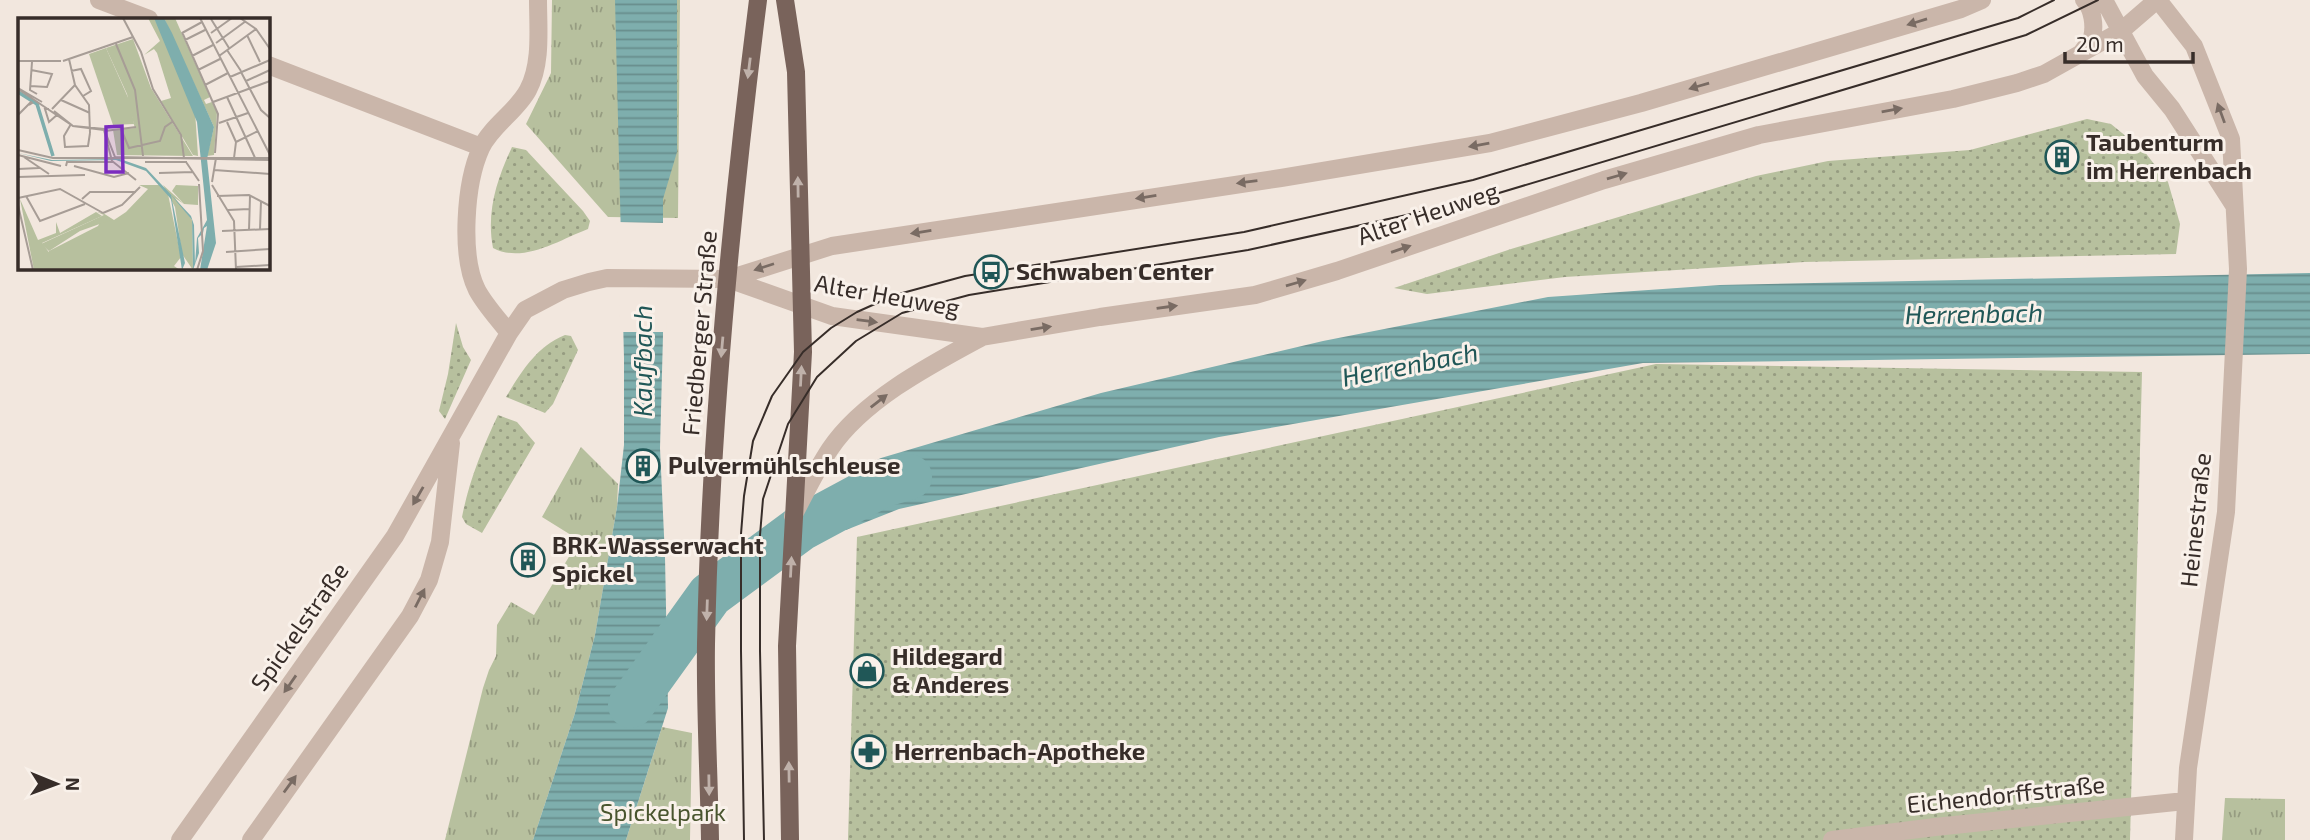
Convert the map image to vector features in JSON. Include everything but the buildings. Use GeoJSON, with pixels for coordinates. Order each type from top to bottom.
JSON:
{"type":"FeatureCollection","features":[{"type":"Feature","properties":{"kind":"main road","name":"Friedberger Straße"},"geometry":{"type":"LineString","coordinates":[[710,840],[706,646],[711,492],[728,279],[758,0]]}},
{"type":"Feature","properties":{"kind":"main road"},"geometry":{"type":"LineString","coordinates":[[785,0],[796,72],[803,352],[788,618],[790,840]]}},
{"type":"Feature","properties":{"kind":"street"},"geometry":{"type":"LineString","coordinates":[[99,0],[146,18]]}},
{"type":"Feature","properties":{"kind":"street"},"geometry":{"type":"LineString","coordinates":[[509,334],[478,290],[472,275],[467,212],[472,177],[481,147],[527,90],[537,61],[538,0]]}},
{"type":"Feature","properties":{"kind":"street","name":"Alter Heuweg"},"geometry":{"type":"LineString","coordinates":[[728,279],[832,246],[859,241],[1281,178],[1490,143],[1653,100],[1961,9],[1982,0]]}},
{"type":"Feature","properties":{"kind":"street"},"geometry":{"type":"LineString","coordinates":[[2080,55],[2092,38],[2093,16],[2084,0]]}},
{"type":"Feature","properties":{"kind":"street","name":"Heinestraße"},"geometry":{"type":"LineString","coordinates":[[2104,0],[2145,76],[2172,109],[2233,204]]}},
{"type":"Feature","properties":{"kind":"street","name":"Alter Heuweg"},"geometry":{"type":"LineString","coordinates":[[728,279],[800,305],[847,318],[982,337],[1255,295],[1337,271],[1604,180],[1759,135],[2003,88],[2044,74],[2080,55],[2121,31],[2157,0]]}},
{"type":"Feature","properties":{"kind":"street","name":"Heinestraße"},"geometry":{"type":"LineString","coordinates":[[2157,0],[2194,46],[2231,139],[2238,269],[2225,512],[2192,743],[2185,801],[2184,840]]}},
{"type":"Feature","properties":{"kind":"street"},"geometry":{"type":"LineString","coordinates":[[270,66],[481,147]]}},
{"type":"Feature","properties":{"kind":"street","name":"Spickelstraße"},"geometry":{"type":"LineString","coordinates":[[180,840],[395,536],[525,310],[563,290],[607,278],[728,279]]}},
{"type":"Feature","properties":{"kind":"street"},"geometry":{"type":"LineString","coordinates":[[793,516],[830,448],[862,415],[911,376],[982,337]]}},
{"type":"Feature","properties":{"kind":"street","name":"Spickelstraße"},"geometry":{"type":"LineString","coordinates":[[251,840],[410,616],[429,580],[440,542],[449,483],[451,437]]}},
{"type":"Feature","properties":{"kind":"street","name":"Eichendorffstraße"},"geometry":{"type":"LineString","coordinates":[[1832,840],[2185,801]]}},
{"type":"Feature","properties":{"kind":"green space"},"geometry":{"type":"Polygon","coordinates":[[[552,0],[680,0],[678,218],[608,217],[526,124],[551,73],[552,0]]]}},
{"type":"Feature","properties":{"kind":"green space"},"geometry":{"type":"Polygon","coordinates":[[[2087,119],[2111,124],[2144,151],[2168,182],[2180,224],[2176,254],[1804,262],[1565,277],[1427,294],[1394,288],[1511,249],[1756,176],[1828,161],[1970,150],[2087,119]]]}},
{"type":"Feature","properties":{"kind":"green space"},"geometry":{"type":"Polygon","coordinates":[[[512,147],[526,150],[583,211],[590,221],[588,229],[529,252],[505,252],[493,248],[491,222],[494,196],[512,147]]]}},
{"type":"Feature","properties":{"kind":"green space"},"geometry":{"type":"Polygon","coordinates":[[[456,323],[463,347],[471,360],[445,419],[439,411],[456,323]]]}},
{"type":"Feature","properties":{"kind":"green space"},"geometry":{"type":"Polygon","coordinates":[[[565,335],[571,336],[578,350],[553,404],[545,413],[506,397],[538,353],[565,335]]]}},
{"type":"Feature","properties":{"kind":"green space"},"geometry":{"type":"Polygon","coordinates":[[[1656,364],[2142,372],[2130,840],[848,840],[857,537],[1656,364]]]}},
{"type":"Feature","properties":{"kind":"green space"},"geometry":{"type":"Polygon","coordinates":[[[498,415],[517,422],[535,443],[482,533],[466,524],[462,517],[477,465],[498,415]]]}},
{"type":"Feature","properties":{"kind":"green space"},"geometry":{"type":"Polygon","coordinates":[[[581,447],[618,484],[617,507],[595,635],[575,713],[533,840],[445,840],[483,688],[496,656],[497,625],[511,602],[534,615],[579,540],[542,517],[581,447]]]}},
{"type":"Feature","properties":{"kind":"green space","name":"Spickelpark"},"geometry":{"type":"Polygon","coordinates":[[[662,727],[692,733],[690,840],[626,840],[662,727]]]}},
{"type":"Feature","properties":{"kind":"green space"},"geometry":{"type":"Polygon","coordinates":[[[2225,798],[2285,799],[2285,840],[2222,840],[2225,798]]]}},
{"type":"Feature","properties":{"kind":"water","name":"Kaufbach"},"geometry":{"type":"Polygon","coordinates":[[[615,0],[677,0],[677,152],[663,199],[660,448],[668,708],[626,840],[533,840],[575,713],[595,635],[617,507],[624,445],[615,0]]]}},
{"type":"Feature","properties":{"kind":"water"},"geometry":{"type":"Polygon","coordinates":[[[2310,273],[2310,354],[1643,363],[1219,437],[899,509],[846,530],[864,466],[881,458],[1101,393],[1323,341],[1548,297],[1720,285],[2310,273]]]}},
{"type":"Feature","properties":{"kind":"pier"},"geometry":{"type":"Polygon","coordinates":[[[617,222],[666,223],[667,332],[620,332],[617,222]]]}},
{"type":"Feature","properties":{"kind":"waterway","name":"Herrenbach"},"geometry":{"type":"LineString","coordinates":[[631,705],[710,595],[801,528],[881,485],[909,477]]}},
{"type":"Feature","properties":{"kind":"tram line"},"geometry":{"type":"LineString","coordinates":[[744,840],[741,534],[753,441],[772,396],[803,352],[831,328],[857,312],[895,295],[965,276],[1244,232],[1473,180],[2018,18],[2054,0]]}},
{"type":"Feature","properties":{"kind":"tram line"},"geometry":{"type":"LineString","coordinates":[[764,840],[760,651],[760,535],[763,499],[788,424],[817,377],[856,341],[902,313],[969,295],[1248,250],[1479,199],[2026,35],[2098,0]]}},
{"type":"Feature","properties":{"kind":"place","name":"Taubenturm im Herrenbach"},"geometry":{"type":"Point","coordinates":[2062,157]}},
{"type":"Feature","properties":{"kind":"place","name":"Schwaben Center"},"geometry":{"type":"Point","coordinates":[991,272]}},
{"type":"Feature","properties":{"kind":"place","name":"Pulvermühlschleuse"},"geometry":{"type":"Point","coordinates":[643,466]}},
{"type":"Feature","properties":{"kind":"place","name":"BRK-Wasserwacht Spickel"},"geometry":{"type":"Point","coordinates":[528,560]}},
{"type":"Feature","properties":{"kind":"place","name":"Hildegard & Anderes"},"geometry":{"type":"Point","coordinates":[867,671]}},
{"type":"Feature","properties":{"kind":"place","name":"Herrenbach-Apotheke"},"geometry":{"type":"Point","coordinates":[869,752]}}]}
